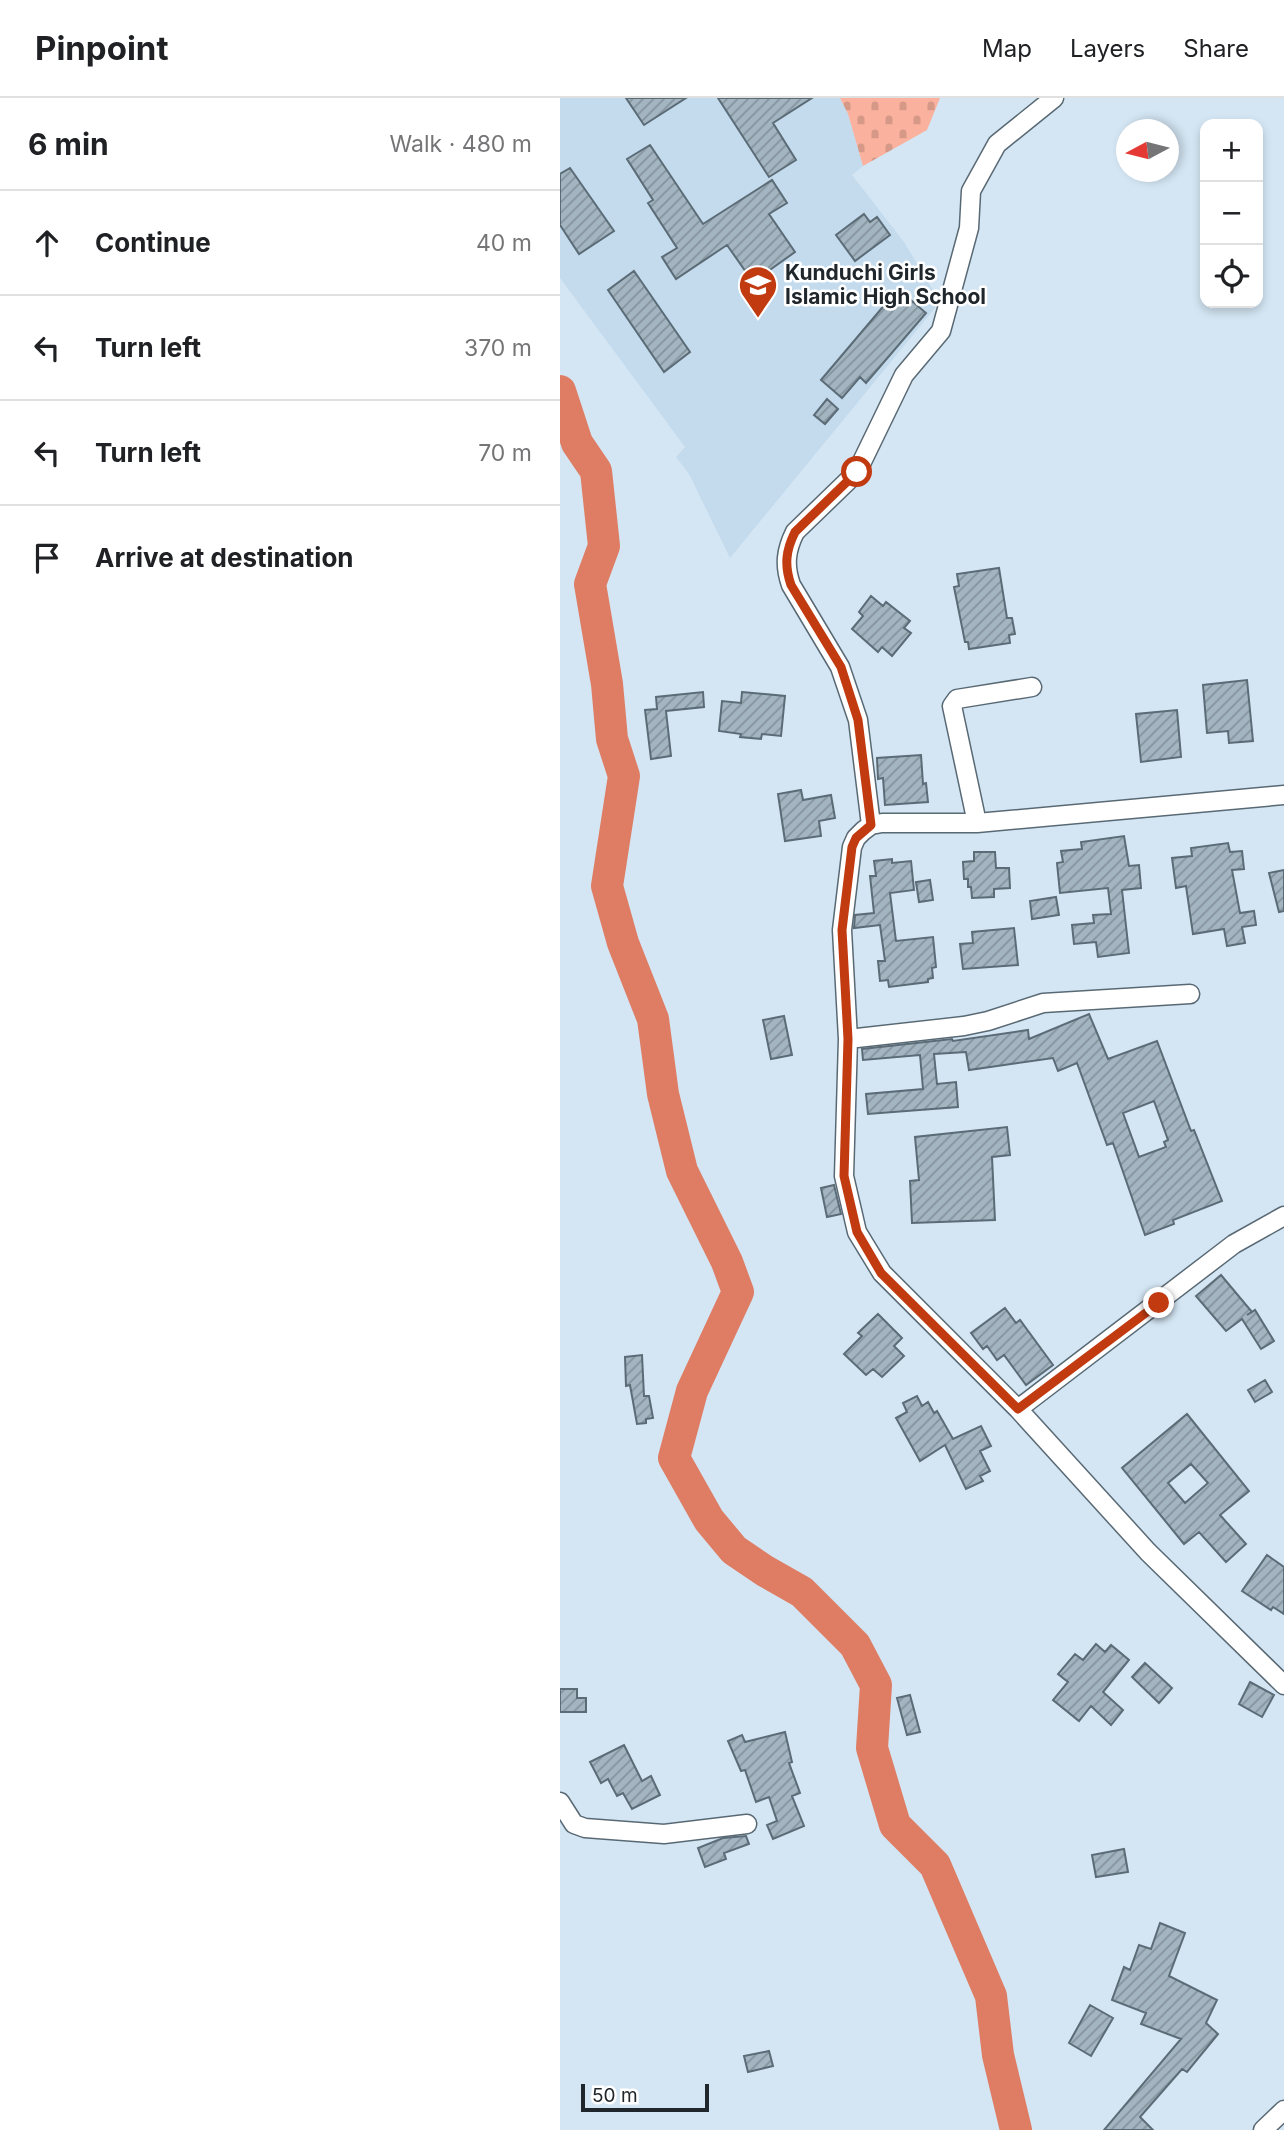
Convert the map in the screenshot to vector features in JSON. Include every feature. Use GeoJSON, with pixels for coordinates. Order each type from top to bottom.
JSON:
{"type":"FeatureCollection","features":[{"type":"Feature","properties":{"kind":"street"},"geometry":{"type":"LineString","coordinates":[[871,825],[858,720],[841,667],[791,585],[786,571],[789,544],[795,532],[857,472],[904,375],[941,331],[969,229],[971,191],[997,144],[1054,98]]}},
{"type":"Feature","properties":{"kind":"street"},"geometry":{"type":"LineString","coordinates":[[977,823],[952,706],[957,699],[1032,687]]}},
{"type":"Feature","properties":{"kind":"street"},"geometry":{"type":"LineString","coordinates":[[1284,795],[977,823],[897,822],[871,825],[856,838],[852,847],[842,930],[848,1039],[844,1176],[857,1232],[881,1273],[1018,1409],[1148,1552],[1284,1685]]}},
{"type":"Feature","properties":{"kind":"street"},"geometry":{"type":"LineString","coordinates":[[848,1039],[964,1026],[1043,1003],[1190,994]]}},
{"type":"Feature","properties":{"kind":"street"},"geometry":{"type":"LineString","coordinates":[[1018,1409],[1234,1244],[1284,1216]]}},
{"type":"Feature","properties":{"kind":"street"},"geometry":{"type":"LineString","coordinates":[[560,1802],[575,1824],[585,1828],[664,1834],[747,1824]]}},
{"type":"Feature","properties":{"kind":"street"},"geometry":{"type":"LineString","coordinates":[[1263,2130],[1284,2109]]}},
{"type":"Feature","properties":{"kind":"shaded area","name":"Kunduchi Girls Islamic High School"},"geometry":{"type":"Polygon","coordinates":[[[560,98],[840,98],[848,114],[863,166],[852,175],[904,242],[940,302],[730,558],[689,474],[676,457],[685,447],[560,278],[560,98]]]}},
{"type":"Feature","properties":{"kind":"green space"},"geometry":{"type":"Polygon","coordinates":[[[840,98],[940,98],[927,130],[863,166],[848,114],[840,98]]]}},
{"type":"Feature","properties":{"kind":"building"},"geometry":{"type":"Polygon","coordinates":[[[626,98],[686,98],[644,125],[626,98]]]}},
{"type":"Feature","properties":{"kind":"building"},"geometry":{"type":"Polygon","coordinates":[[[718,98],[812,98],[773,123],[796,160],[769,177],[718,98]]]}},
{"type":"Feature","properties":{"kind":"building"},"geometry":{"type":"Polygon","coordinates":[[[650,145],[703,224],[772,180],[787,203],[769,214],[795,252],[753,282],[727,245],[676,279],[662,257],[677,248],[648,203],[653,200],[627,159],[650,145]]]}},
{"type":"Feature","properties":{"kind":"building"},"geometry":{"type":"Polygon","coordinates":[[[570,168],[614,231],[579,254],[560,225],[560,174],[570,168]]]}},
{"type":"Feature","properties":{"kind":"building"},"geometry":{"type":"Polygon","coordinates":[[[864,214],[870,222],[877,217],[890,235],[855,261],[836,235],[864,214]]]}},
{"type":"Feature","properties":{"kind":"building"},"geometry":{"type":"Polygon","coordinates":[[[634,271],[690,352],[664,372],[608,290],[634,271]]]}},
{"type":"Feature","properties":{"kind":"building"},"geometry":{"type":"Polygon","coordinates":[[[898,289],[926,313],[866,383],[860,377],[842,398],[821,380],[898,289]]]}},
{"type":"Feature","properties":{"kind":"building"},"geometry":{"type":"Polygon","coordinates":[[[827,399],[838,409],[825,424],[814,415],[827,399]]]}},
{"type":"Feature","properties":{"kind":"building"},"geometry":{"type":"Polygon","coordinates":[[[999,568],[1007,618],[1012,618],[1015,634],[1009,635],[1010,643],[969,649],[968,642],[965,642],[954,587],[959,586],[957,574],[999,568]]]}},
{"type":"Feature","properties":{"kind":"building"},"geometry":{"type":"Polygon","coordinates":[[[871,596],[883,606],[886,602],[910,621],[904,628],[911,633],[892,656],[882,647],[878,652],[852,629],[863,616],[859,612],[871,596]]]}},
{"type":"Feature","properties":{"kind":"building"},"geometry":{"type":"Polygon","coordinates":[[[1247,680],[1253,741],[1229,743],[1228,731],[1207,733],[1203,685],[1247,680]]]}},
{"type":"Feature","properties":{"kind":"building"},"geometry":{"type":"Polygon","coordinates":[[[703,692],[704,707],[666,711],[671,756],[651,759],[645,710],[657,709],[656,697],[703,692]]]}},
{"type":"Feature","properties":{"kind":"building"},"geometry":{"type":"Polygon","coordinates":[[[742,692],[785,696],[781,736],[762,734],[761,739],[719,731],[722,701],[741,703],[742,692]]]}},
{"type":"Feature","properties":{"kind":"building"},"geometry":{"type":"Polygon","coordinates":[[[1177,710],[1181,757],[1141,762],[1136,714],[1177,710]]]}},
{"type":"Feature","properties":{"kind":"building"},"geometry":{"type":"Polygon","coordinates":[[[921,755],[923,784],[926,783],[928,802],[885,805],[883,778],[878,779],[877,758],[921,755]]]}},
{"type":"Feature","properties":{"kind":"building"},"geometry":{"type":"Polygon","coordinates":[[[801,790],[803,800],[831,795],[835,818],[819,821],[821,836],[785,841],[778,794],[801,790]]]}},
{"type":"Feature","properties":{"kind":"building"},"geometry":{"type":"Polygon","coordinates":[[[1124,836],[1129,866],[1139,865],[1141,888],[1122,890],[1129,953],[1098,957],[1096,942],[1074,944],[1072,925],[1094,923],[1093,915],[1111,914],[1108,888],[1060,893],[1057,863],[1063,862],[1061,851],[1082,849],[1081,842],[1124,836]]]}},
{"type":"Feature","properties":{"kind":"building"},"geometry":{"type":"Polygon","coordinates":[[[1228,843],[1230,852],[1242,851],[1244,869],[1232,870],[1240,913],[1254,911],[1256,925],[1242,927],[1245,943],[1227,946],[1224,929],[1193,934],[1186,886],[1176,888],[1172,858],[1192,856],[1191,848],[1228,843]]]}},
{"type":"Feature","properties":{"kind":"building"},"geometry":{"type":"Polygon","coordinates":[[[974,852],[995,852],[996,868],[1009,868],[1010,888],[994,889],[994,897],[972,898],[968,879],[964,879],[963,862],[974,861],[974,852]]]}},
{"type":"Feature","properties":{"kind":"building"},"geometry":{"type":"Polygon","coordinates":[[[892,859],[892,863],[911,861],[914,890],[890,893],[896,941],[933,937],[936,967],[932,968],[933,978],[928,979],[928,982],[889,987],[888,980],[880,981],[878,961],[885,961],[880,925],[854,928],[855,915],[874,913],[870,876],[876,876],[874,861],[892,859]]]}},
{"type":"Feature","properties":{"kind":"building"},"geometry":{"type":"Polygon","coordinates":[[[1284,870],[1284,911],[1279,912],[1269,873],[1284,870]]]}},
{"type":"Feature","properties":{"kind":"building"},"geometry":{"type":"Polygon","coordinates":[[[930,880],[933,900],[919,902],[916,882],[930,880]]]}},
{"type":"Feature","properties":{"kind":"building"},"geometry":{"type":"Polygon","coordinates":[[[1056,897],[1059,915],[1032,919],[1030,901],[1056,897]]]}},
{"type":"Feature","properties":{"kind":"building"},"geometry":{"type":"Polygon","coordinates":[[[1014,928],[1018,965],[963,969],[960,944],[973,943],[972,932],[1014,928]]]}},
{"type":"Feature","properties":{"kind":"building"},"geometry":{"type":"Polygon","coordinates":[[[1089,1014],[1108,1059],[1157,1041],[1191,1131],[1194,1130],[1222,1201],[1173,1220],[1174,1224],[1145,1235],[1113,1143],[1107,1145],[1077,1063],[1058,1071],[1053,1058],[969,1070],[966,1052],[934,1054],[937,1084],[956,1082],[958,1107],[868,1114],[866,1094],[923,1089],[920,1055],[863,1060],[862,1049],[953,1041],[1028,1030],[1029,1039],[1089,1014]],[[1154,1101],[1123,1113],[1139,1157],[1166,1147],[1164,1142],[1168,1140],[1154,1101]]]}},
{"type":"Feature","properties":{"kind":"building"},"geometry":{"type":"Polygon","coordinates":[[[784,1016],[792,1055],[771,1059],[763,1020],[784,1016]]]}},
{"type":"Feature","properties":{"kind":"building"},"geometry":{"type":"Polygon","coordinates":[[[1007,1127],[1010,1155],[992,1157],[995,1220],[912,1223],[910,1181],[919,1180],[915,1137],[1007,1127]]]}},
{"type":"Feature","properties":{"kind":"building"},"geometry":{"type":"Polygon","coordinates":[[[834,1185],[841,1214],[827,1217],[821,1188],[834,1185]]]}},
{"type":"Feature","properties":{"kind":"building"},"geometry":{"type":"Polygon","coordinates":[[[1221,1275],[1252,1312],[1255,1310],[1274,1341],[1261,1349],[1242,1319],[1226,1331],[1196,1296],[1221,1275]]]}},
{"type":"Feature","properties":{"kind":"building"},"geometry":{"type":"Polygon","coordinates":[[[1005,1308],[1016,1323],[1020,1320],[1053,1365],[1026,1385],[1004,1355],[997,1360],[987,1346],[983,1349],[971,1333],[1005,1308]]]}},
{"type":"Feature","properties":{"kind":"building"},"geometry":{"type":"Polygon","coordinates":[[[878,1314],[902,1338],[894,1346],[904,1356],[882,1377],[873,1369],[866,1375],[844,1354],[862,1336],[858,1333],[878,1314]]]}},
{"type":"Feature","properties":{"kind":"building"},"geometry":{"type":"Polygon","coordinates":[[[642,1355],[644,1396],[649,1396],[653,1418],[646,1419],[646,1423],[637,1424],[630,1385],[626,1386],[625,1357],[642,1355]]]}},
{"type":"Feature","properties":{"kind":"building"},"geometry":{"type":"Polygon","coordinates":[[[1265,1380],[1272,1392],[1255,1402],[1248,1390],[1265,1380]]]}},
{"type":"Feature","properties":{"kind":"building"},"geometry":{"type":"Polygon","coordinates":[[[917,1396],[922,1406],[928,1402],[934,1413],[937,1411],[953,1439],[981,1426],[991,1446],[980,1451],[990,1471],[980,1476],[983,1481],[966,1489],[945,1445],[920,1461],[896,1418],[907,1412],[903,1403],[917,1396]]]}},
{"type":"Feature","properties":{"kind":"building"},"geometry":{"type":"Polygon","coordinates":[[[1187,1414],[1249,1491],[1220,1515],[1246,1544],[1226,1562],[1199,1532],[1184,1544],[1122,1468],[1187,1414]],[[1191,1464],[1168,1483],[1185,1503],[1208,1483],[1191,1464]]]}},
{"type":"Feature","properties":{"kind":"building"},"geometry":{"type":"Polygon","coordinates":[[[1267,1555],[1284,1567],[1284,1614],[1273,1607],[1271,1610],[1242,1591],[1267,1555]]]}},
{"type":"Feature","properties":{"kind":"building"},"geometry":{"type":"Polygon","coordinates":[[[1096,1644],[1105,1652],[1111,1645],[1129,1660],[1103,1692],[1123,1710],[1111,1725],[1091,1706],[1079,1721],[1053,1700],[1068,1682],[1058,1674],[1075,1654],[1083,1660],[1096,1644]]]}},
{"type":"Feature","properties":{"kind":"building"},"geometry":{"type":"Polygon","coordinates":[[[1145,1663],[1172,1688],[1159,1703],[1132,1677],[1145,1663]]]}},
{"type":"Feature","properties":{"kind":"building"},"geometry":{"type":"Polygon","coordinates":[[[1250,1682],[1274,1695],[1262,1717],[1239,1704],[1250,1682]]]}},
{"type":"Feature","properties":{"kind":"building"},"geometry":{"type":"Polygon","coordinates":[[[560,1689],[577,1689],[577,1698],[586,1698],[586,1712],[560,1712],[560,1689]]]}},
{"type":"Feature","properties":{"kind":"building"},"geometry":{"type":"Polygon","coordinates":[[[910,1695],[920,1732],[907,1735],[897,1698],[910,1695]]]}},
{"type":"Feature","properties":{"kind":"building"},"geometry":{"type":"Polygon","coordinates":[[[785,1732],[792,1762],[789,1763],[800,1793],[792,1796],[804,1826],[773,1839],[767,1825],[777,1821],[769,1797],[756,1802],[745,1770],[741,1771],[728,1741],[742,1735],[745,1742],[785,1732]]]}},
{"type":"Feature","properties":{"kind":"building"},"geometry":{"type":"Polygon","coordinates":[[[624,1745],[642,1781],[651,1776],[660,1795],[632,1809],[623,1793],[617,1796],[608,1779],[601,1783],[590,1762],[624,1745]]]}},
{"type":"Feature","properties":{"kind":"building"},"geometry":{"type":"Polygon","coordinates":[[[746,1836],[749,1844],[724,1853],[726,1859],[705,1867],[698,1848],[723,1838],[746,1836]]]}},
{"type":"Feature","properties":{"kind":"building"},"geometry":{"type":"Polygon","coordinates":[[[1124,1849],[1128,1872],[1096,1877],[1092,1855],[1124,1849]]]}},
{"type":"Feature","properties":{"kind":"building"},"geometry":{"type":"Polygon","coordinates":[[[1160,1923],[1185,1933],[1169,1976],[1217,2000],[1206,2023],[1218,2034],[1187,2072],[1182,2069],[1140,2117],[1153,2130],[1104,2130],[1181,2039],[1141,2024],[1146,2013],[1112,2000],[1124,1967],[1130,1970],[1139,1945],[1151,1949],[1160,1923]]]}},
{"type":"Feature","properties":{"kind":"building"},"geometry":{"type":"Polygon","coordinates":[[[1090,2005],[1113,2018],[1091,2056],[1069,2043],[1090,2005]]]}},
{"type":"Feature","properties":{"kind":"building"},"geometry":{"type":"Polygon","coordinates":[[[769,2051],[773,2066],[748,2072],[744,2056],[769,2051]]]}},
{"type":"Feature","properties":{"kind":"waterway"},"geometry":{"type":"LineString","coordinates":[[560,391],[577,443],[596,471],[604,546],[590,584],[607,684],[612,739],[624,776],[607,886],[623,943],[653,1019],[663,1094],[682,1171],[727,1262],[738,1292],[692,1391],[674,1458],[709,1520],[734,1550],[802,1592],[855,1645],[876,1685],[872,1748],[895,1825],[935,1865],[991,1996],[998,2055],[1016,2130]]}},
{"type":"Feature","properties":{"kind":"place","name":"Kunduchi Girls Islamic High School"},"geometry":{"type":"Point","coordinates":[758,319]}},
{"type":"Feature","properties":{"kind":"route"},"geometry":{"type":"LineString","coordinates":[[857,472],[795,532],[786,557],[786,571],[791,585],[841,667],[858,720],[871,825],[856,838],[852,847],[842,930],[848,1039],[844,1176],[857,1232],[881,1273],[1018,1409],[1159,1303]]}}]}
